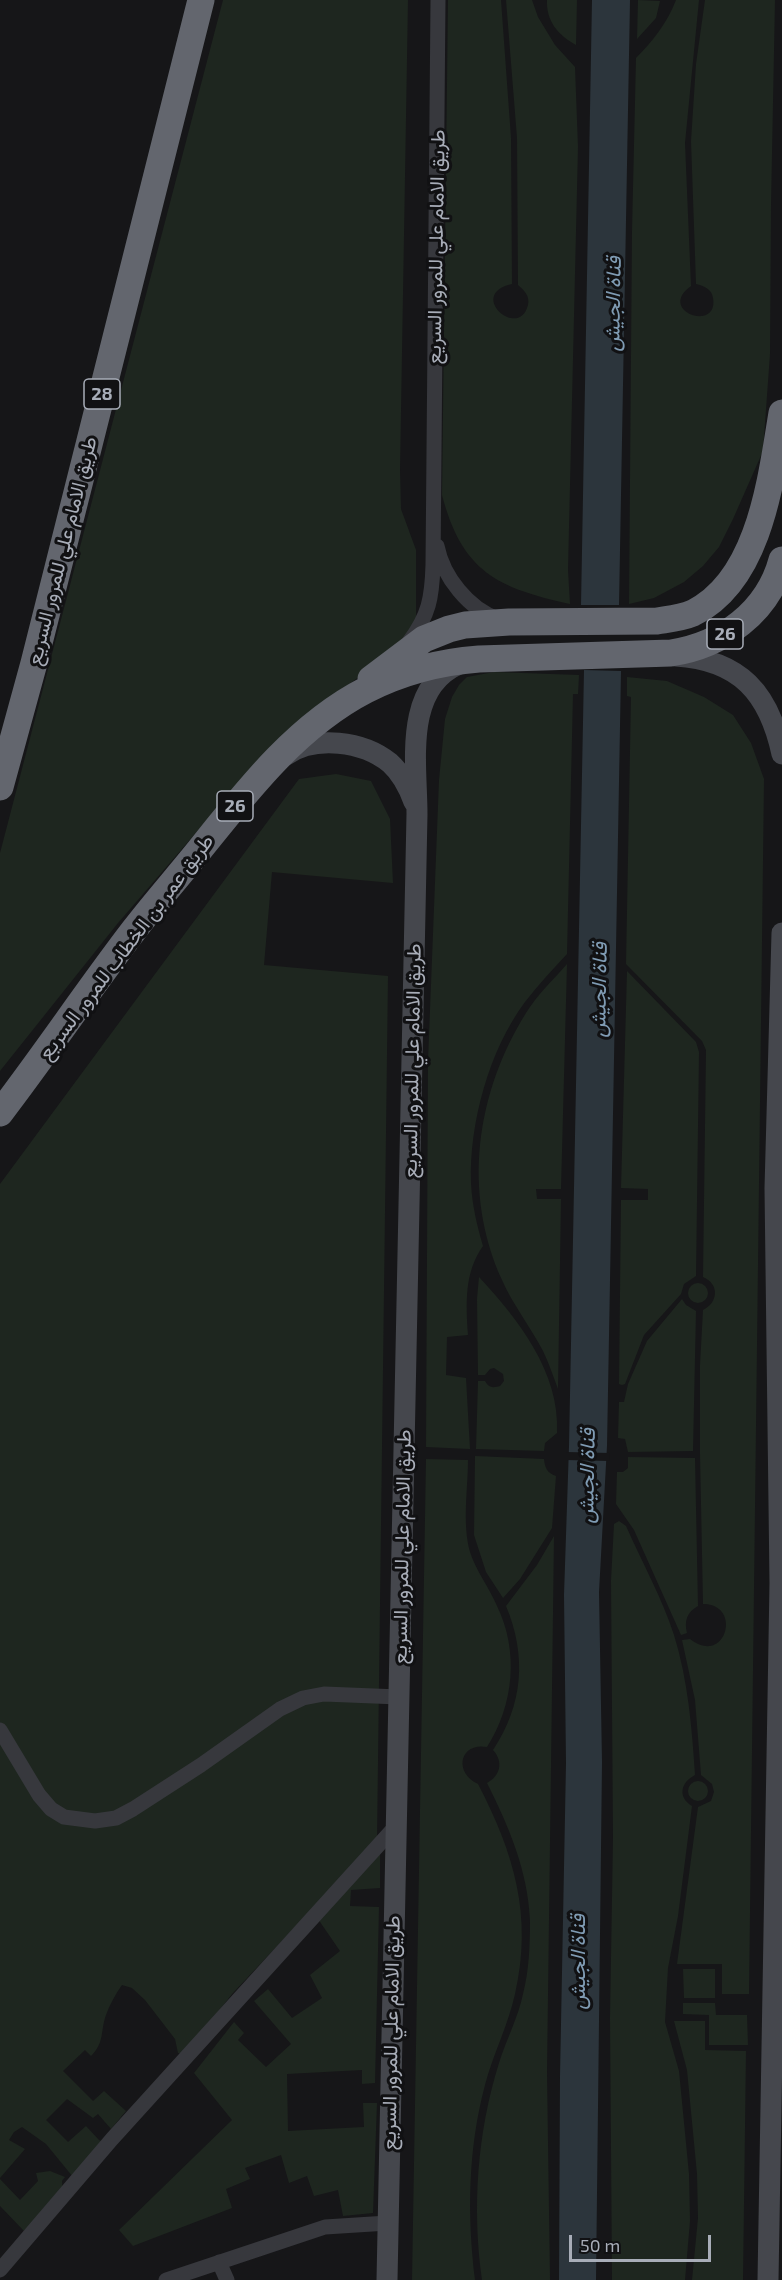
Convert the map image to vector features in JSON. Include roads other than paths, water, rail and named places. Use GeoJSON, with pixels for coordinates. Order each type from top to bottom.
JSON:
{"type":"FeatureCollection","features":[{"type":"Feature","properties":{"kind":"highway","name":"طريق الامام علي للمرور السريع"},"geometry":{"type":"LineString","coordinates":[[0,787],[34,663],[201,0]]}},
{"type":"Feature","properties":{"kind":"highway"},"geometry":{"type":"LineString","coordinates":[[316,724],[392,661],[424,639],[449,629],[482,623],[632,621],[675,618],[692,613],[722,591],[734,577],[752,541],[775,458],[782,413]]}},
{"type":"Feature","properties":{"kind":"highway","name":"طريق عمر بن الخطاب للمرور السريع"},"geometry":{"type":"LineString","coordinates":[[0,1113],[134,931],[228,814],[272,765],[316,724],[365,690],[428,666],[482,658],[640,655],[691,650],[710,643],[744,622],[770,591],[782,560]]}},
{"type":"Feature","properties":{"kind":"main road","name":"طريق عمر بن الخطاب للمرور السريع"},"geometry":{"type":"LineString","coordinates":[[640,655],[694,657],[711,661],[741,676],[752,687],[771,715],[782,754]]}},
{"type":"Feature","properties":{"kind":"main road","name":"طريق الامام علي للمرور السريع"},"geometry":{"type":"LineString","coordinates":[[387,2280],[417,731],[425,695],[435,679],[446,669],[482,658]]}},
{"type":"Feature","properties":{"kind":"main road","name":"طريق الامام علي للمرور السريع"},"geometry":{"type":"LineString","coordinates":[[272,765],[291,752],[323,742],[341,743],[360,748],[378,755],[391,764],[411,792],[417,814]]}},
{"type":"Feature","properties":{"kind":"main road"},"geometry":{"type":"LineString","coordinates":[[768,2280],[781,1584],[778,1178],[782,933]]}},
{"type":"Feature","properties":{"kind":"street","name":"طريق الامام علي للمرور السريع"},"geometry":{"type":"LineString","coordinates":[[392,661],[424,621],[432,599],[438,0]]}},
{"type":"Feature","properties":{"kind":"street"},"geometry":{"type":"LineString","coordinates":[[433,532],[446,570],[470,602],[482,613],[509,622]]}},
{"type":"Feature","properties":{"kind":"street"},"geometry":{"type":"LineString","coordinates":[[0,1730],[33,1786],[51,1809],[64,1817],[95,1821],[116,1818],[133,1809],[201,1765],[280,1709],[303,1698],[324,1694],[399,1697]]}},
{"type":"Feature","properties":{"kind":"street"},"geometry":{"type":"LineString","coordinates":[[0,2270],[112,2139],[395,1827]]}},
{"type":"Feature","properties":{"kind":"street"},"geometry":{"type":"LineString","coordinates":[[166,2280],[325,2227],[388,2223]]}},
{"type":"Feature","properties":{"kind":"street"},"geometry":{"type":"LineString","coordinates":[[219,2262],[227,2280]]}},
{"type":"Feature","properties":{"kind":"water","name":"قناة الجيش"},"geometry":{"type":"Polygon","coordinates":[[[592,0],[630,0],[619,605],[581,605],[592,0]]]}},
{"type":"Feature","properties":{"kind":"water","name":"قناة الجيش"},"geometry":{"type":"Polygon","coordinates":[[[584,670],[621,671],[607,1446],[599,1592],[602,1762],[596,2280],[559,2280],[566,1763],[564,1595],[584,670]]]}}]}
